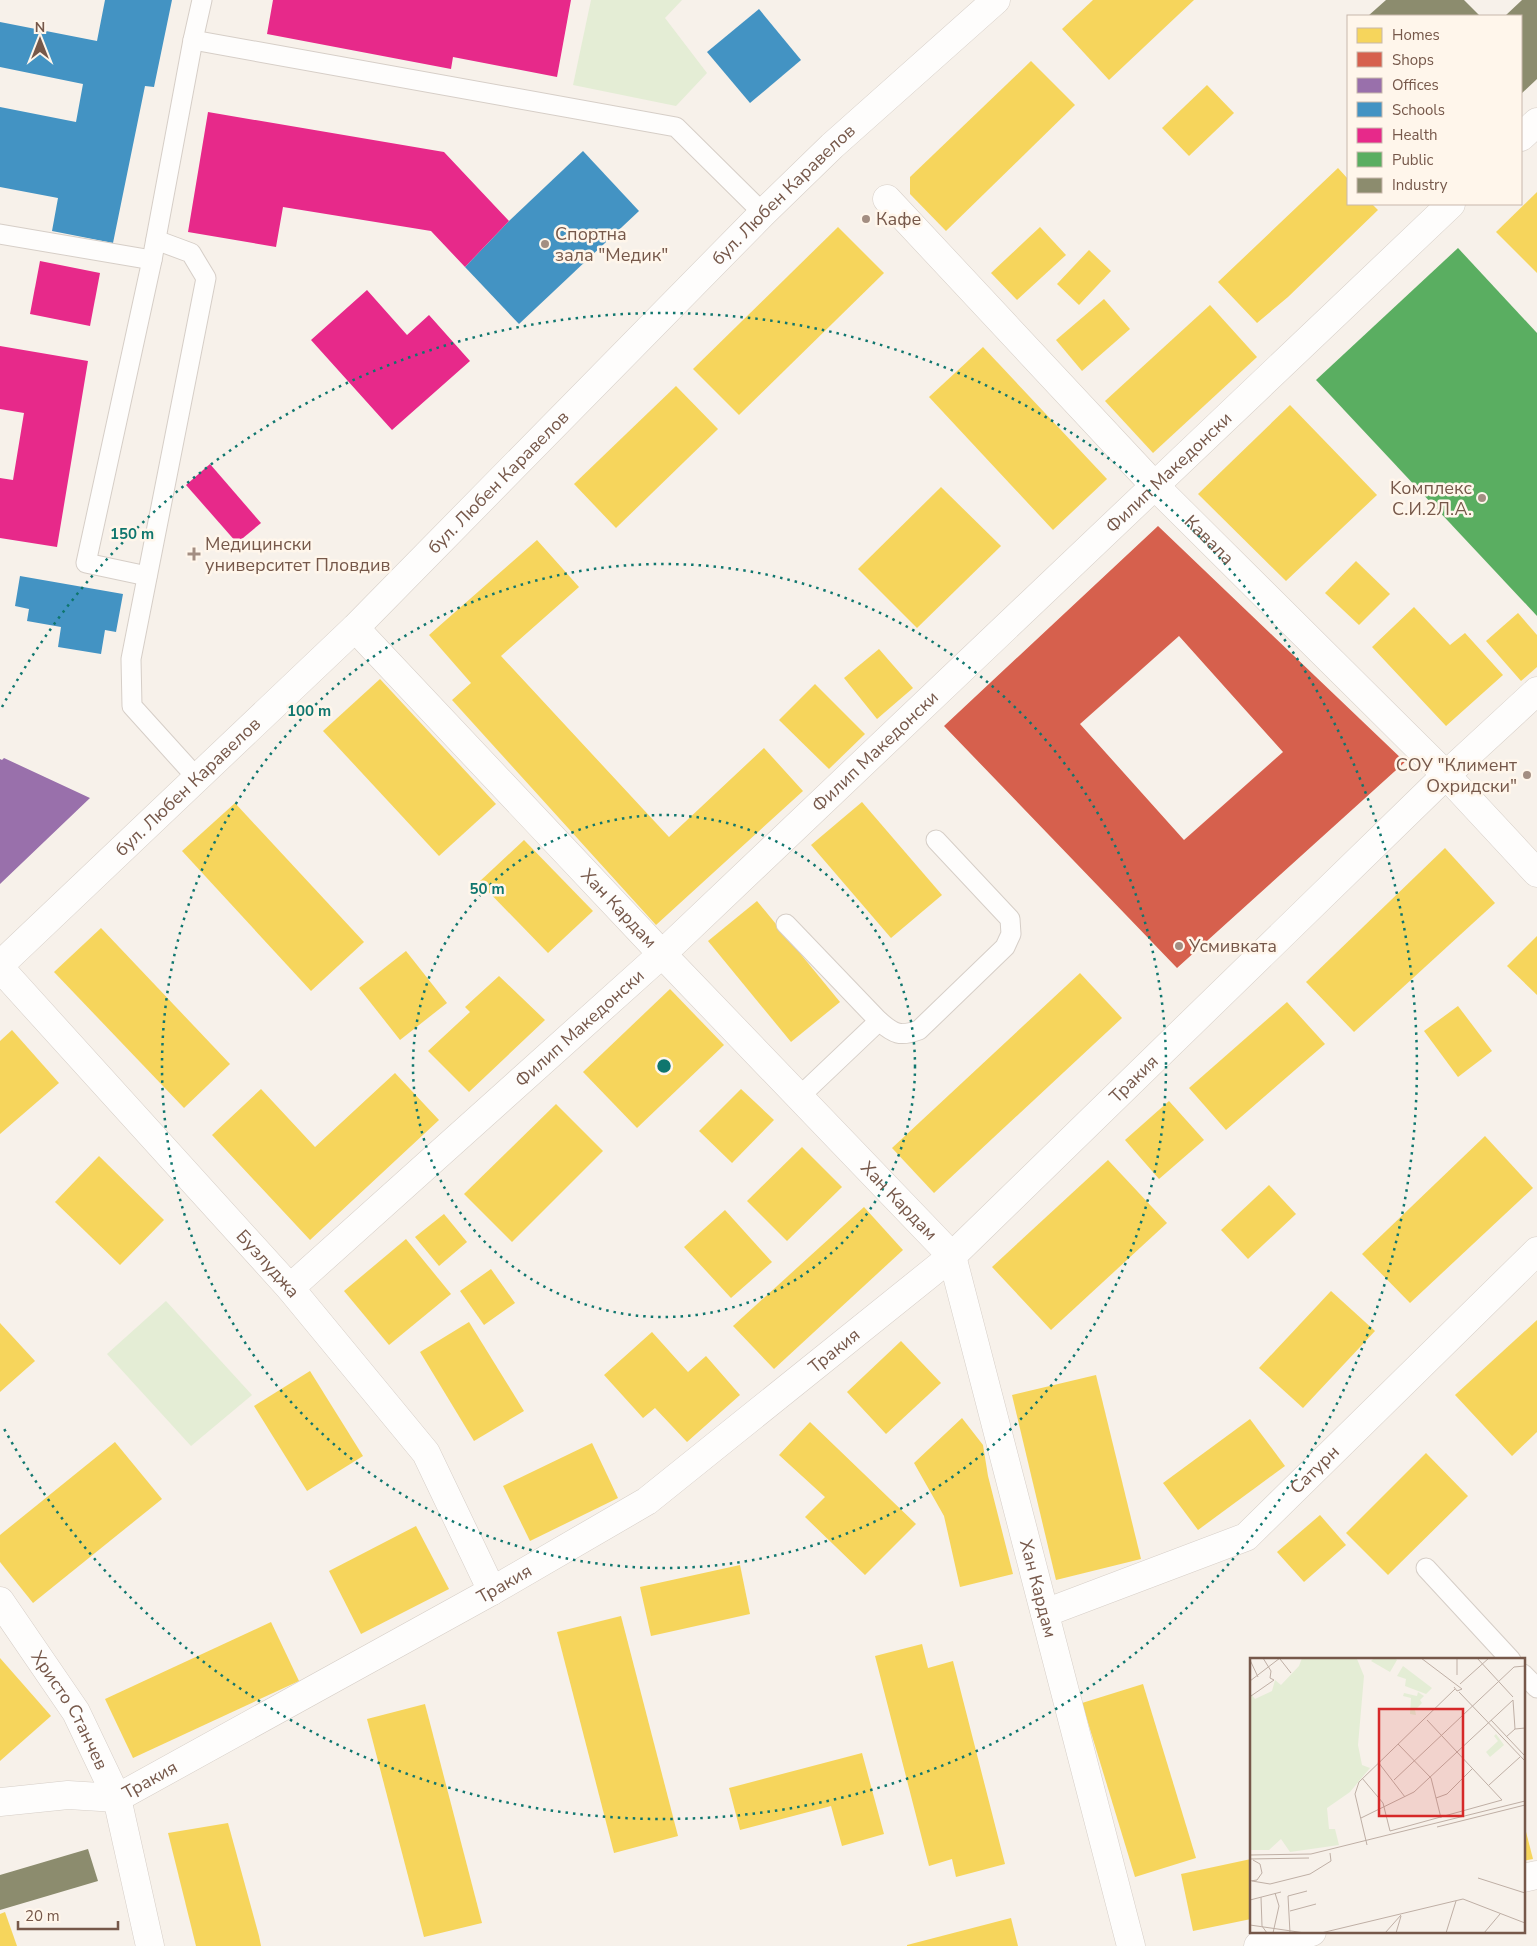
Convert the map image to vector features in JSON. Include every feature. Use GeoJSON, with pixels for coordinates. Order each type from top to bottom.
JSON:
{"type":"FeatureCollection","features":[{"type":"Feature","properties":{"kind":"street","name":"бул. Любен Каравелов"},"geometry":{"type":"LineString","coordinates":[[0,966],[355,628],[763,213],[832,146],[996,0]]}},
{"type":"Feature","properties":{"kind":"street"},"geometry":{"type":"LineString","coordinates":[[1522,136],[1537,122]]}},
{"type":"Feature","properties":{"kind":"street","name":"Кавала"},"geometry":{"type":"LineString","coordinates":[[887,199],[1154,485],[1446,775],[1537,873]]}},
{"type":"Feature","properties":{"kind":"street","name":"Филип Македонски"},"geometry":{"type":"LineString","coordinates":[[290,1288],[662,954],[1450,205]]}},
{"type":"Feature","properties":{"kind":"street","name":"Хан Кардам"},"geometry":{"type":"LineString","coordinates":[[355,628],[662,954],[952,1256],[1131,1946]]}},
{"type":"Feature","properties":{"kind":"street","name":"Тракия"},"geometry":{"type":"LineString","coordinates":[[0,1802],[68,1795],[117,1798],[492,1591],[647,1501],[952,1256],[1446,775],[1537,691]]}},
{"type":"Feature","properties":{"kind":"street","name":"Бузлуджа"},"geometry":{"type":"LineString","coordinates":[[0,966],[290,1288],[426,1453],[492,1591]]}},
{"type":"Feature","properties":{"kind":"street","name":"Сатурн"},"geometry":{"type":"LineString","coordinates":[[1045,1613],[1246,1537],[1537,1251]]}},
{"type":"Feature","properties":{"kind":"street","name":"Христо Станчев"},"geometry":{"type":"LineString","coordinates":[[0,1601],[76,1712],[117,1798],[150,1946]]}},
{"type":"Feature","properties":{"kind":"street"},"geometry":{"type":"LineString","coordinates":[[1524,1878],[1537,1875]]}},
{"type":"Feature","properties":{"kind":"street"},"geometry":{"type":"LineString","coordinates":[[1258,1946],[1304,1934]]}},
{"type":"Feature","properties":{"kind":"lane"},"geometry":{"type":"LineString","coordinates":[[147,576],[86,563],[152,260],[202,0]]}},
{"type":"Feature","properties":{"kind":"lane"},"geometry":{"type":"LineString","coordinates":[[193,40],[676,128],[763,213]]}},
{"type":"Feature","properties":{"kind":"lane"},"geometry":{"type":"LineString","coordinates":[[0,234],[152,260]]}},
{"type":"Feature","properties":{"kind":"lane"},"geometry":{"type":"LineString","coordinates":[[156,240],[191,254],[206,278],[131,659],[132,706],[197,778]]}},
{"type":"Feature","properties":{"kind":"lane"},"geometry":{"type":"LineString","coordinates":[[786,924],[879,1021],[892,1032],[907,1035],[919,1030],[1005,947],[1011,934],[1010,919],[936,840]]}},
{"type":"Feature","properties":{"kind":"lane"},"geometry":{"type":"LineString","coordinates":[[799,1097],[879,1021]]}},
{"type":"Feature","properties":{"kind":"lane"},"geometry":{"type":"LineString","coordinates":[[1426,1568],[1509,1658]]}},
{"type":"Feature","properties":{"kind":"lane"},"geometry":{"type":"LineString","coordinates":[[1524,1675],[1537,1688]]}},
{"type":"Feature","properties":{"kind":"green space"},"geometry":{"type":"Polygon","coordinates":[[[591,0],[682,0],[665,18],[707,73],[676,106],[573,85],[591,0]]]}},
{"type":"Feature","properties":{"kind":"green space"},"geometry":{"type":"Polygon","coordinates":[[[166,1301],[252,1395],[191,1446],[107,1354],[166,1301]]]}},
{"type":"Feature","properties":{"kind":"building: Homes"},"geometry":{"type":"Polygon","coordinates":[[[1093,0],[1194,0],[1109,80],[1062,29],[1093,0]]]}},
{"type":"Feature","properties":{"kind":"building: Homes"},"geometry":{"type":"Polygon","coordinates":[[[1031,61],[1075,105],[946,231],[910,194],[910,177],[1031,61]]]}},
{"type":"Feature","properties":{"kind":"building: Homes"},"geometry":{"type":"Polygon","coordinates":[[[1207,85],[1234,113],[1189,156],[1162,128],[1207,85]]]}},
{"type":"Feature","properties":{"kind":"building: Homes"},"geometry":{"type":"Polygon","coordinates":[[[1338,168],[1347,178],[1347,205],[1373,205],[1378,210],[1288,297],[1257,323],[1218,282],[1338,168]]]}},
{"type":"Feature","properties":{"kind":"building: Homes"},"geometry":{"type":"Polygon","coordinates":[[[1537,192],[1537,273],[1496,232],[1537,192]]]}},
{"type":"Feature","properties":{"kind":"building: Homes"},"geometry":{"type":"Polygon","coordinates":[[[838,227],[884,273],[739,415],[693,369],[838,227]]]}},
{"type":"Feature","properties":{"kind":"building: Homes"},"geometry":{"type":"Polygon","coordinates":[[[1040,227],[1066,255],[1017,300],[991,273],[1040,227]]]}},
{"type":"Feature","properties":{"kind":"building: Homes"},"geometry":{"type":"Polygon","coordinates":[[[1089,250],[1111,271],[1079,305],[1057,284],[1089,250]]]}},
{"type":"Feature","properties":{"kind":"building: Homes"},"geometry":{"type":"Polygon","coordinates":[[[1104,299],[1130,329],[1082,371],[1056,340],[1104,299]]]}},
{"type":"Feature","properties":{"kind":"building: Homes"},"geometry":{"type":"Polygon","coordinates":[[[1210,305],[1257,357],[1153,453],[1105,401],[1210,305]]]}},
{"type":"Feature","properties":{"kind":"building: Homes"},"geometry":{"type":"Polygon","coordinates":[[[983,347],[1107,479],[1053,530],[929,397],[983,347]]]}},
{"type":"Feature","properties":{"kind":"building: Homes"},"geometry":{"type":"Polygon","coordinates":[[[676,386],[718,429],[616,528],[574,484],[676,386]]]}},
{"type":"Feature","properties":{"kind":"building: Homes"},"geometry":{"type":"Polygon","coordinates":[[[1290,405],[1377,495],[1286,581],[1198,494],[1290,405]]]}},
{"type":"Feature","properties":{"kind":"building: Homes"},"geometry":{"type":"Polygon","coordinates":[[[941,487],[1001,546],[917,628],[858,569],[941,487]]]}},
{"type":"Feature","properties":{"kind":"building: Homes"},"geometry":{"type":"Polygon","coordinates":[[[537,540],[579,587],[501,656],[669,837],[764,748],[803,791],[656,925],[452,700],[471,683],[429,635],[537,540]]]}},
{"type":"Feature","properties":{"kind":"building: Homes"},"geometry":{"type":"Polygon","coordinates":[[[1356,561],[1390,594],[1359,625],[1325,593],[1356,561]]]}},
{"type":"Feature","properties":{"kind":"building: Homes"},"geometry":{"type":"Polygon","coordinates":[[[1414,607],[1450,645],[1465,633],[1503,675],[1446,726],[1372,647],[1414,607]]]}},
{"type":"Feature","properties":{"kind":"building: Homes"},"geometry":{"type":"Polygon","coordinates":[[[1518,613],[1537,635],[1537,667],[1521,681],[1486,641],[1518,613]]]}},
{"type":"Feature","properties":{"kind":"building: Homes"},"geometry":{"type":"Polygon","coordinates":[[[879,649],[913,688],[877,719],[844,678],[879,649]]]}},
{"type":"Feature","properties":{"kind":"building: Homes"},"geometry":{"type":"Polygon","coordinates":[[[380,679],[496,804],[439,856],[323,731],[380,679]]]}},
{"type":"Feature","properties":{"kind":"building: Homes"},"geometry":{"type":"Polygon","coordinates":[[[815,684],[865,734],[829,769],[779,720],[815,684]]]}},
{"type":"Feature","properties":{"kind":"building: Homes"},"geometry":{"type":"Polygon","coordinates":[[[862,802],[942,895],[891,938],[811,845],[862,802]]]}},
{"type":"Feature","properties":{"kind":"building: Homes"},"geometry":{"type":"Polygon","coordinates":[[[235,803],[364,942],[311,991],[182,851],[235,803]]]}},
{"type":"Feature","properties":{"kind":"building: Homes"},"geometry":{"type":"Polygon","coordinates":[[[524,840],[593,911],[548,953],[479,882],[524,840]]]}},
{"type":"Feature","properties":{"kind":"building: Homes"},"geometry":{"type":"Polygon","coordinates":[[[1445,848],[1495,903],[1354,1032],[1306,982],[1445,848]]]}},
{"type":"Feature","properties":{"kind":"building: Homes"},"geometry":{"type":"Polygon","coordinates":[[[757,901],[840,1002],[791,1042],[708,941],[757,901]]]}},
{"type":"Feature","properties":{"kind":"building: Homes"},"geometry":{"type":"Polygon","coordinates":[[[101,928],[230,1064],[184,1108],[54,972],[101,928]]]}},
{"type":"Feature","properties":{"kind":"building: Homes"},"geometry":{"type":"Polygon","coordinates":[[[1537,936],[1537,995],[1507,966],[1537,936]]]}},
{"type":"Feature","properties":{"kind":"building: Homes"},"geometry":{"type":"Polygon","coordinates":[[[406,951],[447,1003],[400,1040],[359,988],[406,951]]]}},
{"type":"Feature","properties":{"kind":"building: Homes"},"geometry":{"type":"Polygon","coordinates":[[[1080,973],[1122,1018],[934,1193],[892,1148],[1080,973]]]}},
{"type":"Feature","properties":{"kind":"building: Homes"},"geometry":{"type":"Polygon","coordinates":[[[499,976],[545,1020],[469,1092],[428,1051],[470,1012],[465,1007],[499,976]]]}},
{"type":"Feature","properties":{"kind":"building: Homes"},"geometry":{"type":"Polygon","coordinates":[[[670,989],[724,1045],[637,1128],[583,1072],[670,989]]]}},
{"type":"Feature","properties":{"kind":"building: Homes"},"geometry":{"type":"Polygon","coordinates":[[[1287,1002],[1325,1044],[1226,1130],[1189,1088],[1287,1002]]]}},
{"type":"Feature","properties":{"kind":"building: Homes"},"geometry":{"type":"Polygon","coordinates":[[[1458,1006],[1492,1051],[1458,1077],[1424,1031],[1458,1006]]]}},
{"type":"Feature","properties":{"kind":"building: Homes"},"geometry":{"type":"Polygon","coordinates":[[[12,1030],[59,1083],[0,1134],[0,1041],[12,1030]]]}},
{"type":"Feature","properties":{"kind":"building: Homes"},"geometry":{"type":"Polygon","coordinates":[[[395,1073],[439,1120],[310,1240],[212,1135],[261,1089],[315,1147],[395,1073]]]}},
{"type":"Feature","properties":{"kind":"building: Homes"},"geometry":{"type":"Polygon","coordinates":[[[741,1089],[774,1120],[732,1163],[699,1131],[741,1089]]]}},
{"type":"Feature","properties":{"kind":"building: Homes"},"geometry":{"type":"Polygon","coordinates":[[[1169,1101],[1204,1140],[1159,1179],[1125,1140],[1169,1101]]]}},
{"type":"Feature","properties":{"kind":"building: Homes"},"geometry":{"type":"Polygon","coordinates":[[[556,1104],[603,1151],[512,1242],[464,1194],[556,1104]]]}},
{"type":"Feature","properties":{"kind":"building: Homes"},"geometry":{"type":"Polygon","coordinates":[[[1485,1136],[1533,1188],[1410,1303],[1362,1254],[1485,1136]]]}},
{"type":"Feature","properties":{"kind":"building: Homes"},"geometry":{"type":"Polygon","coordinates":[[[802,1147],[842,1187],[787,1241],[747,1201],[802,1147]]]}},
{"type":"Feature","properties":{"kind":"building: Homes"},"geometry":{"type":"Polygon","coordinates":[[[99,1156],[164,1220],[120,1265],[55,1202],[99,1156]]]}},
{"type":"Feature","properties":{"kind":"building: Homes"},"geometry":{"type":"Polygon","coordinates":[[[1108,1160],[1167,1223],[1051,1330],[992,1267],[1108,1160]]]}},
{"type":"Feature","properties":{"kind":"building: Homes"},"geometry":{"type":"Polygon","coordinates":[[[1269,1185],[1296,1214],[1248,1259],[1221,1230],[1269,1185]]]}},
{"type":"Feature","properties":{"kind":"building: Homes"},"geometry":{"type":"Polygon","coordinates":[[[864,1207],[903,1250],[774,1369],[733,1326],[864,1207]]]}},
{"type":"Feature","properties":{"kind":"building: Homes"},"geometry":{"type":"Polygon","coordinates":[[[725,1210],[772,1262],[731,1298],[684,1247],[725,1210]]]}},
{"type":"Feature","properties":{"kind":"building: Homes"},"geometry":{"type":"Polygon","coordinates":[[[444,1214],[467,1242],[439,1266],[415,1237],[444,1214]]]}},
{"type":"Feature","properties":{"kind":"building: Homes"},"geometry":{"type":"Polygon","coordinates":[[[406,1239],[451,1294],[389,1345],[344,1291],[406,1239]]]}},
{"type":"Feature","properties":{"kind":"building: Homes"},"geometry":{"type":"Polygon","coordinates":[[[491,1269],[515,1303],[484,1325],[460,1291],[491,1269]]]}},
{"type":"Feature","properties":{"kind":"building: Homes"},"geometry":{"type":"Polygon","coordinates":[[[1331,1291],[1375,1331],[1303,1408],[1259,1368],[1331,1291]]]}},
{"type":"Feature","properties":{"kind":"building: Homes"},"geometry":{"type":"Polygon","coordinates":[[[1537,1320],[1537,1432],[1512,1456],[1455,1395],[1537,1320]]]}},
{"type":"Feature","properties":{"kind":"building: Homes"},"geometry":{"type":"Polygon","coordinates":[[[469,1322],[524,1411],[474,1441],[420,1352],[469,1322]]]}},
{"type":"Feature","properties":{"kind":"building: Homes"},"geometry":{"type":"Polygon","coordinates":[[[0,1323],[35,1361],[0,1392],[0,1323]]]}},
{"type":"Feature","properties":{"kind":"building: Homes"},"geometry":{"type":"Polygon","coordinates":[[[652,1332],[688,1372],[706,1356],[740,1395],[687,1442],[655,1408],[643,1418],[604,1375],[652,1332]]]}},
{"type":"Feature","properties":{"kind":"building: Homes"},"geometry":{"type":"Polygon","coordinates":[[[901,1341],[941,1383],[886,1434],[847,1392],[901,1341]]]}},
{"type":"Feature","properties":{"kind":"building: Homes"},"geometry":{"type":"Polygon","coordinates":[[[310,1371],[363,1456],[307,1491],[254,1406],[310,1371]]]}},
{"type":"Feature","properties":{"kind":"building: Homes"},"geometry":{"type":"Polygon","coordinates":[[[1096,1375],[1141,1559],[1056,1580],[1012,1395],[1096,1375]]]}},
{"type":"Feature","properties":{"kind":"building: Homes"},"geometry":{"type":"Polygon","coordinates":[[[962,1418],[983,1445],[988,1476],[1013,1574],[960,1587],[944,1516],[914,1463],[962,1418]]]}},
{"type":"Feature","properties":{"kind":"building: Homes"},"geometry":{"type":"Polygon","coordinates":[[[1250,1419],[1285,1466],[1198,1530],[1163,1483],[1250,1419]]]}},
{"type":"Feature","properties":{"kind":"building: Homes"},"geometry":{"type":"Polygon","coordinates":[[[810,1422],[916,1524],[865,1575],[805,1517],[825,1497],[779,1455],[810,1422]]]}},
{"type":"Feature","properties":{"kind":"building: Homes"},"geometry":{"type":"Polygon","coordinates":[[[115,1442],[162,1499],[33,1603],[0,1562],[0,1535],[115,1442]]]}},
{"type":"Feature","properties":{"kind":"building: Homes"},"geometry":{"type":"Polygon","coordinates":[[[592,1443],[618,1498],[530,1541],[503,1486],[592,1443]]]}},
{"type":"Feature","properties":{"kind":"building: Homes"},"geometry":{"type":"Polygon","coordinates":[[[1426,1453],[1468,1496],[1388,1575],[1346,1533],[1426,1453]]]}},
{"type":"Feature","properties":{"kind":"building: Homes"},"geometry":{"type":"Polygon","coordinates":[[[1320,1515],[1346,1545],[1304,1582],[1277,1552],[1320,1515]]]}},
{"type":"Feature","properties":{"kind":"building: Homes"},"geometry":{"type":"Polygon","coordinates":[[[416,1526],[449,1589],[361,1634],[329,1571],[416,1526]]]}},
{"type":"Feature","properties":{"kind":"building: Homes"},"geometry":{"type":"Polygon","coordinates":[[[740,1565],[750,1614],[651,1636],[640,1587],[740,1565]]]}},
{"type":"Feature","properties":{"kind":"building: Homes"},"geometry":{"type":"Polygon","coordinates":[[[621,1616],[678,1836],[614,1853],[557,1632],[621,1616]]]}},
{"type":"Feature","properties":{"kind":"building: Homes"},"geometry":{"type":"Polygon","coordinates":[[[271,1622],[299,1681],[133,1758],[105,1699],[271,1622]]]}},
{"type":"Feature","properties":{"kind":"building: Homes"},"geometry":{"type":"Polygon","coordinates":[[[922,1644],[928,1668],[953,1661],[1005,1864],[956,1877],[952,1859],[929,1866],[875,1656],[922,1644]]]}},
{"type":"Feature","properties":{"kind":"building: Homes"},"geometry":{"type":"Polygon","coordinates":[[[0,1658],[51,1716],[0,1761],[0,1658]]]}},
{"type":"Feature","properties":{"kind":"building: Homes"},"geometry":{"type":"Polygon","coordinates":[[[1143,1684],[1196,1858],[1135,1877],[1082,1703],[1143,1684]]]}},
{"type":"Feature","properties":{"kind":"building: Homes"},"geometry":{"type":"Polygon","coordinates":[[[425,1704],[482,1923],[424,1937],[367,1719],[425,1704]]]}},
{"type":"Feature","properties":{"kind":"building: Homes"},"geometry":{"type":"Polygon","coordinates":[[[862,1753],[884,1834],[842,1846],[831,1806],[740,1830],[729,1788],[862,1753]]]}},
{"type":"Feature","properties":{"kind":"building: Homes"},"geometry":{"type":"Polygon","coordinates":[[[228,1823],[261,1946],[196,1946],[168,1833],[228,1823]]]}},
{"type":"Feature","properties":{"kind":"building: Homes"},"geometry":{"type":"Polygon","coordinates":[[[1524,1824],[1533,1859],[1524,1861],[1524,1824]]]}},
{"type":"Feature","properties":{"kind":"building: Homes"},"geometry":{"type":"Polygon","coordinates":[[[1250,1859],[1250,1919],[1193,1931],[1181,1874],[1250,1859]]]}},
{"type":"Feature","properties":{"kind":"building: Homes"},"geometry":{"type":"Polygon","coordinates":[[[5,1912],[17,1946],[0,1946],[0,1914],[5,1912]]]}},
{"type":"Feature","properties":{"kind":"building: Homes"},"geometry":{"type":"Polygon","coordinates":[[[1011,1918],[1018,1946],[907,1946],[907,1945],[1011,1918]]]}},
{"type":"Feature","properties":{"kind":"building: Shops"},"geometry":{"type":"Polygon","coordinates":[[[1158,526],[1405,762],[1177,968],[944,726],[1158,526]],[[1179,636],[1080,724],[1184,840],[1283,752],[1179,636]]]}},
{"type":"Feature","properties":{"kind":"building: Offices"},"geometry":{"type":"Polygon","coordinates":[[[4,758],[90,798],[0,884],[0,759],[4,758]]]}},
{"type":"Feature","properties":{"kind":"building: Schools"},"geometry":{"type":"Polygon","coordinates":[[[105,0],[172,0],[154,87],[145,86],[113,243],[52,231],[58,198],[0,187],[0,107],[76,122],[83,84],[0,67],[0,22],[97,41],[105,0]]]}},
{"type":"Feature","properties":{"kind":"building: Schools"},"geometry":{"type":"Polygon","coordinates":[[[759,9],[801,60],[750,103],[707,52],[759,9]]]}},
{"type":"Feature","properties":{"kind":"building: Schools","name":"Спортна зала \"Медик\""},"geometry":{"type":"Polygon","coordinates":[[[583,151],[639,211],[519,324],[465,267],[509,221],[583,151]]]}},
{"type":"Feature","properties":{"kind":"building: Schools"},"geometry":{"type":"Polygon","coordinates":[[[20,576],[123,594],[116,632],[105,630],[101,654],[58,647],[61,627],[27,621],[29,609],[15,606],[20,576]]]}},
{"type":"Feature","properties":{"kind":"building: Health"},"geometry":{"type":"Polygon","coordinates":[[[273,0],[571,0],[557,77],[453,57],[451,69],[267,34],[273,0]]]}},
{"type":"Feature","properties":{"kind":"building: Health"},"geometry":{"type":"Polygon","coordinates":[[[208,112],[444,152],[509,221],[465,267],[431,231],[283,207],[276,247],[188,232],[208,112]]]}},
{"type":"Feature","properties":{"kind":"building: Health"},"geometry":{"type":"Polygon","coordinates":[[[40,261],[100,273],[90,326],[30,314],[40,261]]]}},
{"type":"Feature","properties":{"kind":"building: Health"},"geometry":{"type":"Polygon","coordinates":[[[367,290],[407,335],[429,315],[470,361],[392,430],[311,340],[367,290]]]}},
{"type":"Feature","properties":{"kind":"building: Health"},"geometry":{"type":"Polygon","coordinates":[[[0,346],[88,361],[57,547],[0,538],[0,478],[13,480],[24,413],[0,409],[0,346]]]}},
{"type":"Feature","properties":{"kind":"building: Health"},"geometry":{"type":"Polygon","coordinates":[[[210,464],[261,523],[237,543],[186,485],[210,464]]]}},
{"type":"Feature","properties":{"kind":"building: Public","name":"Kомплекс С.И.2Л.А."},"geometry":{"type":"Polygon","coordinates":[[[1458,248],[1537,333],[1537,616],[1316,380],[1458,248]]]}},
{"type":"Feature","properties":{"kind":"building: Industry"},"geometry":{"type":"Polygon","coordinates":[[[1386,0],[1464,0],[1479,15],[1369,15],[1386,0]]]}},
{"type":"Feature","properties":{"kind":"building: Industry"},"geometry":{"type":"Polygon","coordinates":[[[1522,0],[1537,0],[1537,79],[1522,93],[1522,15],[1506,15],[1522,0]]]}},
{"type":"Feature","properties":{"kind":"building: Industry"},"geometry":{"type":"Polygon","coordinates":[[[88,1849],[98,1881],[0,1910],[0,1875],[88,1849]]]}},
{"type":"Feature","properties":{"kind":"place","name":"Кафе"},"geometry":{"type":"Point","coordinates":[866,219]}},
{"type":"Feature","properties":{"kind":"place","name":"Спортна зала \"Медик\""},"geometry":{"type":"Point","coordinates":[545,244]}},
{"type":"Feature","properties":{"kind":"place","name":"Kомплекс С.И.2Л.А."},"geometry":{"type":"Point","coordinates":[1482,498]}},
{"type":"Feature","properties":{"kind":"place","name":"Медицински университет Пловдив"},"geometry":{"type":"Point","coordinates":[194,554]}},
{"type":"Feature","properties":{"kind":"place","name":"СОУ \"Климент Охридски\""},"geometry":{"type":"Point","coordinates":[1527,775]}},
{"type":"Feature","properties":{"kind":"place","name":"Усмивката"},"geometry":{"type":"Point","coordinates":[1179,946]}}]}
